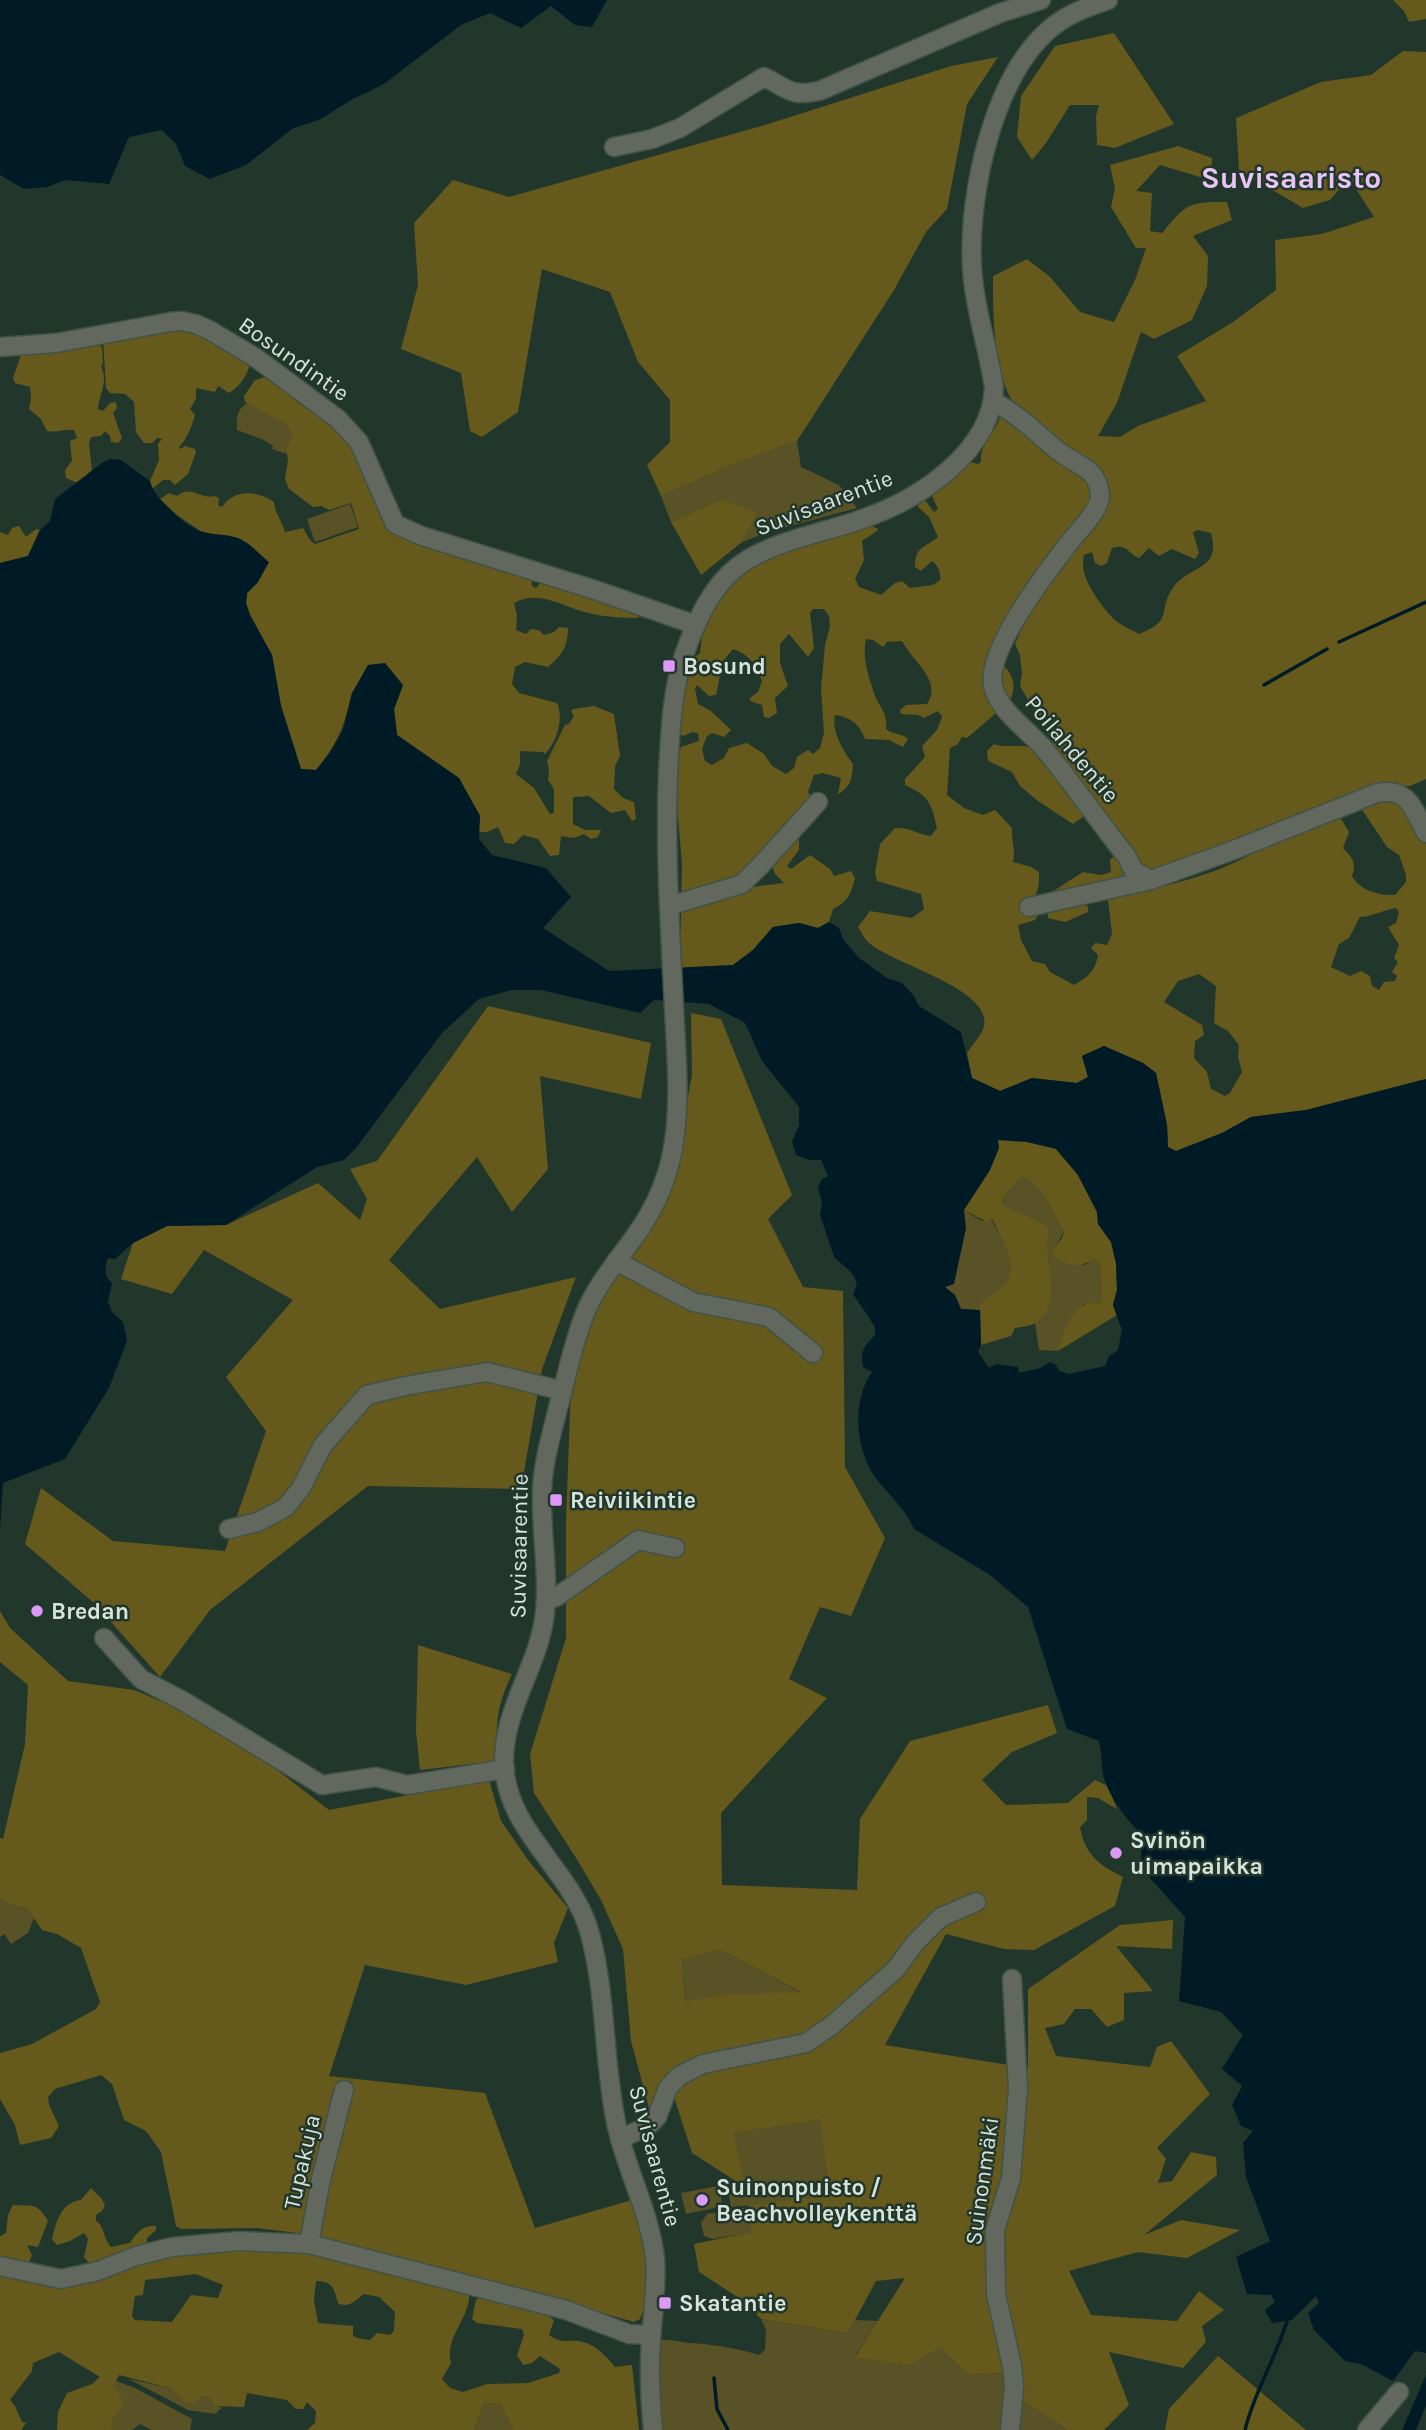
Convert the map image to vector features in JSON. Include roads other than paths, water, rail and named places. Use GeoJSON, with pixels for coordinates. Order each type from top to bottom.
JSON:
{"type":"FeatureCollection","features":[{"type":"Feature","properties":{"kind":"street"},"geometry":{"type":"LineString","coordinates":[[614,147],[652,139],[680,128],[764,77],[790,92],[802,95],[819,91],[1000,13],[1042,0],[1052,26]]}},
{"type":"Feature","properties":{"kind":"street","name":"Suvisaarentie"},"geometry":{"type":"LineString","coordinates":[[653,2430],[649,2381],[656,2280],[652,2241],[620,2139],[610,2082],[599,1975],[587,1923],[579,1902],[522,1824],[512,1804],[505,1769],[509,1725],[538,1644],[545,1601],[542,1493],[563,1391],[585,1313],[600,1284],[653,1208],[670,1163],[677,1107],[667,817],[672,716],[678,674],[696,625],[720,583],[733,570],[747,560],[775,548],[867,518],[909,497],[933,481],[977,439],[994,402],[993,376],[981,326],[972,264],[976,191],[987,143],[1002,100],[1026,56],[1041,36],[1079,10],[1108,0]]}},
{"type":"Feature","properties":{"kind":"street","name":"Bosundintie"},"geometry":{"type":"LineString","coordinates":[[0,346],[57,344],[170,322],[196,324],[256,358],[338,419],[359,442],[395,524],[422,536],[592,589],[696,625]]}},
{"type":"Feature","properties":{"kind":"street","name":"Poilahdentie"},"geometry":{"type":"LineString","coordinates":[[994,402],[1018,416],[1056,450],[1090,472],[1096,479],[1100,502],[1037,586],[1007,634],[995,663],[993,686],[1004,706],[1046,750],[1071,782],[1127,857],[1133,870],[1151,880]]}},
{"type":"Feature","properties":{"kind":"street"},"geometry":{"type":"LineString","coordinates":[[1029,907],[1151,880],[1239,849],[1377,793],[1401,793],[1411,805],[1426,833]]}},
{"type":"Feature","properties":{"kind":"street"},"geometry":{"type":"LineString","coordinates":[[669,906],[742,884],[818,802]]}},
{"type":"Feature","properties":{"kind":"street"},"geometry":{"type":"LineString","coordinates":[[616,1261],[693,1302],[769,1317],[813,1353]]}},
{"type":"Feature","properties":{"kind":"street"},"geometry":{"type":"LineString","coordinates":[[229,1528],[258,1522],[286,1507],[301,1488],[323,1445],[367,1395],[487,1372],[563,1391]]}},
{"type":"Feature","properties":{"kind":"street"},"geometry":{"type":"LineString","coordinates":[[545,1601],[558,1595],[638,1539],[676,1548]]}},
{"type":"Feature","properties":{"kind":"street"},"geometry":{"type":"LineString","coordinates":[[104,1638],[141,1679],[183,1700],[322,1786],[376,1777],[407,1785],[505,1769]]}},
{"type":"Feature","properties":{"kind":"street"},"geometry":{"type":"LineString","coordinates":[[620,2139],[648,2126],[657,2117],[668,2088],[680,2076],[703,2064],[806,2043],[831,2026],[896,1969],[915,1943],[941,1917],[976,1902]]}},
{"type":"Feature","properties":{"kind":"street","name":"Suinonmäki"},"geometry":{"type":"LineString","coordinates":[[1010,2430],[1014,2386],[996,2294],[995,2230],[1011,2178],[1018,2089],[1012,1979]]}},
{"type":"Feature","properties":{"kind":"street","name":"Tupakuja"},"geometry":{"type":"LineString","coordinates":[[309,2245],[321,2179],[344,2090]]}},
{"type":"Feature","properties":{"kind":"street"},"geometry":{"type":"LineString","coordinates":[[0,2266],[61,2279],[98,2271],[136,2256],[172,2247],[239,2241],[309,2245],[566,2310],[629,2334],[651,2335]]}},
{"type":"Feature","properties":{"kind":"street"},"geometry":{"type":"LineString","coordinates":[[1367,2430],[1399,2392]]}},
{"type":"Feature","properties":{"kind":"water"},"geometry":{"type":"Polygon","coordinates":[[[0,0],[607,0],[592,27],[575,25],[551,6],[521,28],[490,13],[461,25],[384,84],[321,119],[292,129],[246,165],[210,179],[185,166],[176,144],[162,130],[129,137],[109,184],[65,180],[47,187],[24,189],[0,175],[0,0]]]}},
{"type":"Feature","properties":{"kind":"water"},"geometry":{"type":"Polygon","coordinates":[[[111,459],[121,460],[150,481],[163,502],[186,523],[200,531],[242,540],[269,562],[258,582],[247,593],[246,603],[272,655],[281,706],[301,769],[316,770],[329,754],[343,730],[352,693],[368,665],[385,663],[403,685],[394,709],[397,735],[459,778],[480,816],[479,839],[492,855],[546,868],[571,897],[543,928],[609,971],[733,965],[753,950],[773,927],[799,923],[818,928],[829,922],[839,928],[843,939],[859,958],[887,978],[902,983],[919,1006],[961,1032],[972,1078],[1000,1091],[1032,1078],[1077,1083],[1088,1077],[1082,1056],[1104,1046],[1143,1063],[1156,1073],[1167,1125],[1168,1147],[1176,1151],[1222,1133],[1251,1117],[1306,1110],[1426,1079],[1426,2353],[1415,2351],[1393,2381],[1361,2364],[1345,2361],[1314,2330],[1308,2313],[1319,2303],[1316,2296],[1292,2320],[1272,2323],[1265,2310],[1275,2302],[1271,2295],[1247,2294],[1236,2257],[1270,2241],[1246,2177],[1243,2143],[1253,2131],[1241,2126],[1232,2105],[1242,2086],[1222,2069],[1243,2035],[1221,2012],[1179,2001],[1185,1917],[1142,1869],[1140,1833],[1123,1814],[1109,1792],[1103,1775],[1099,1741],[1067,1729],[1028,1607],[990,1575],[914,1529],[903,1510],[870,1469],[860,1442],[859,1412],[865,1384],[872,1372],[863,1367],[862,1357],[866,1346],[875,1335],[875,1327],[853,1294],[857,1283],[851,1272],[834,1257],[820,1215],[822,1202],[818,1188],[822,1179],[828,1176],[821,1160],[809,1160],[796,1155],[792,1141],[799,1126],[799,1107],[762,1061],[745,1023],[709,1004],[654,1000],[640,1013],[541,990],[512,990],[479,999],[442,1033],[356,1148],[344,1160],[317,1167],[226,1225],[167,1226],[133,1243],[115,1259],[108,1258],[106,1271],[112,1283],[108,1302],[112,1312],[123,1322],[127,1341],[109,1388],[65,1459],[3,1483],[0,1530],[0,563],[28,556],[40,530],[50,521],[55,499],[111,459]],[[998,1140],[999,1148],[990,1170],[964,1210],[966,1228],[954,1284],[945,1287],[955,1295],[961,1309],[980,1310],[981,1345],[978,1352],[989,1368],[996,1364],[1018,1367],[1019,1373],[1040,1368],[1050,1362],[1056,1365],[1059,1371],[1069,1374],[1105,1366],[1109,1356],[1118,1350],[1122,1330],[1113,1305],[1117,1290],[1116,1263],[1111,1242],[1098,1224],[1097,1212],[1078,1175],[1056,1149],[1027,1142],[998,1140]]]}},
{"type":"Feature","properties":{"kind":"water"},"geometry":{"type":"Polygon","coordinates":[[[1426,2375],[1426,2405],[1416,2430],[1402,2430],[1426,2375]]]}},
{"type":"Feature","properties":{"kind":"waterway"},"geometry":{"type":"LineString","coordinates":[[1339,642],[1426,602]]}},
{"type":"Feature","properties":{"kind":"waterway"},"geometry":{"type":"LineString","coordinates":[[1264,685],[1327,649]]}},
{"type":"Feature","properties":{"kind":"waterway"},"geometry":{"type":"LineString","coordinates":[[1245,2430],[1287,2321]]}},
{"type":"Feature","properties":{"kind":"waterway"},"geometry":{"type":"LineString","coordinates":[[714,2378],[717,2409],[728,2430]]}},
{"type":"Feature","properties":{"kind":"place","name":"Bosund"},"geometry":{"type":"Point","coordinates":[669,666]}},
{"type":"Feature","properties":{"kind":"place","name":"Reiviikintie"},"geometry":{"type":"Point","coordinates":[556,1500]}},
{"type":"Feature","properties":{"kind":"place","name":"Bredan"},"geometry":{"type":"Point","coordinates":[37,1611]}},
{"type":"Feature","properties":{"kind":"place","name":"Svinön uimapaikka"},"geometry":{"type":"Point","coordinates":[1116,1853]}},
{"type":"Feature","properties":{"kind":"place","name":"Suinonpuisto / Beachvolleykenttä"},"geometry":{"type":"Point","coordinates":[702,2200]}},
{"type":"Feature","properties":{"kind":"place","name":"Skatantie"},"geometry":{"type":"Point","coordinates":[665,2303]}},
{"type":"Feature","properties":{"kind":"district","name":"Suvisaaristo"},"geometry":{"type":"Point","coordinates":[1291,178]}}]}
